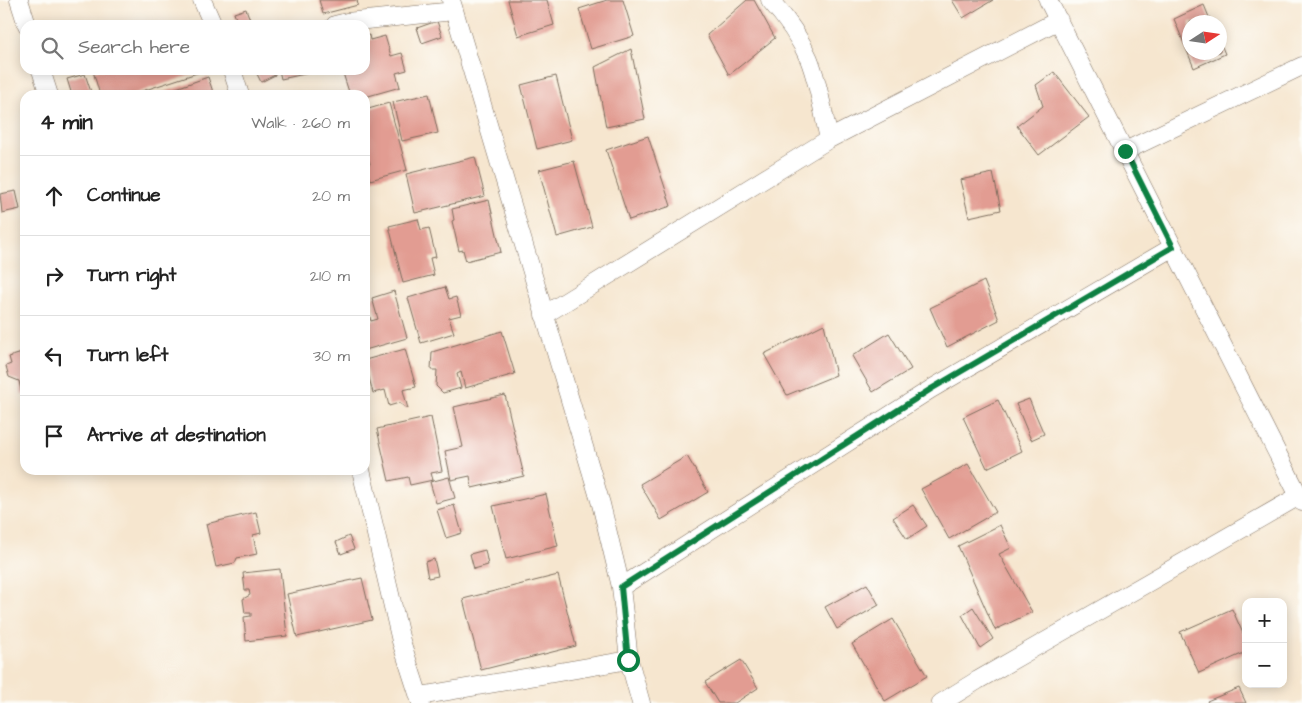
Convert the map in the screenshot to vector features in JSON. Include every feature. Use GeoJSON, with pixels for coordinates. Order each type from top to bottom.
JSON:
{"type":"FeatureCollection","features":[{"type":"Feature","properties":{"kind":"street"},"geometry":{"type":"LineString","coordinates":[[19,0],[25,20]]}},
{"type":"Feature","properties":{"kind":"street"},"geometry":{"type":"LineString","coordinates":[[202,0],[211,20]]}},
{"type":"Feature","properties":{"kind":"street"},"geometry":{"type":"LineString","coordinates":[[770,0],[786,18],[808,59],[829,139]]}},
{"type":"Feature","properties":{"kind":"street"},"geometry":{"type":"LineString","coordinates":[[942,703],[978,680],[1300,499],[1048,0]]}},
{"type":"Feature","properties":{"kind":"street"},"geometry":{"type":"LineString","coordinates":[[360,20],[453,6],[601,504],[621,587],[628,660],[641,703]]}},
{"type":"Feature","properties":{"kind":"street"},"geometry":{"type":"LineString","coordinates":[[544,315],[829,139],[1059,20]]}},
{"type":"Feature","properties":{"kind":"street"},"geometry":{"type":"LineString","coordinates":[[1125,151],[1302,66]]}},
{"type":"Feature","properties":{"kind":"street"},"geometry":{"type":"LineString","coordinates":[[43,75],[47,90]]}},
{"type":"Feature","properties":{"kind":"street"},"geometry":{"type":"LineString","coordinates":[[234,75],[238,90]]}},
{"type":"Feature","properties":{"kind":"street"},"geometry":{"type":"LineString","coordinates":[[621,587],[931,389],[1173,247]]}},
{"type":"Feature","properties":{"kind":"street"},"geometry":{"type":"LineString","coordinates":[[362,475],[400,641],[420,699],[628,660]]}},
{"type":"Feature","properties":{"kind":"building"},"geometry":{"type":"Polygon","coordinates":[[[319,0],[357,0],[358,5],[323,14],[319,0]]]}},
{"type":"Feature","properties":{"kind":"building"},"geometry":{"type":"Polygon","coordinates":[[[508,0],[547,0],[554,25],[518,36],[508,0]]]}},
{"type":"Feature","properties":{"kind":"building"},"geometry":{"type":"Polygon","coordinates":[[[607,0],[623,0],[634,36],[591,49],[579,9],[607,0]]]}},
{"type":"Feature","properties":{"kind":"building"},"geometry":{"type":"Polygon","coordinates":[[[747,0],[754,0],[775,38],[729,75],[707,35],[747,0]]]}},
{"type":"Feature","properties":{"kind":"building"},"geometry":{"type":"Polygon","coordinates":[[[952,0],[993,0],[963,18],[952,0]]]}},
{"type":"Feature","properties":{"kind":"building"},"geometry":{"type":"Polygon","coordinates":[[[1204,5],[1208,15],[1183,15],[1204,5]]]}},
{"type":"Feature","properties":{"kind":"building"},"geometry":{"type":"Polygon","coordinates":[[[246,9],[250,20],[236,20],[234,13],[246,9]]]}},
{"type":"Feature","properties":{"kind":"building"},"geometry":{"type":"Polygon","coordinates":[[[1182,15],[1182,39],[1174,19],[1182,15]]]}},
{"type":"Feature","properties":{"kind":"building"},"geometry":{"type":"Polygon","coordinates":[[[437,21],[442,36],[422,43],[417,28],[437,21]]]}},
{"type":"Feature","properties":{"kind":"building"},"geometry":{"type":"Polygon","coordinates":[[[385,36],[391,56],[402,53],[407,70],[396,73],[400,87],[370,96],[370,90],[348,90],[344,75],[370,75],[370,40],[385,36]]]}},
{"type":"Feature","properties":{"kind":"building"},"geometry":{"type":"Polygon","coordinates":[[[631,49],[645,119],[606,127],[595,67],[631,49]]]}},
{"type":"Feature","properties":{"kind":"building"},"geometry":{"type":"Polygon","coordinates":[[[1191,60],[1212,60],[1194,68],[1191,60]]]}},
{"type":"Feature","properties":{"kind":"building"},"geometry":{"type":"Polygon","coordinates":[[[1054,72],[1089,117],[1039,155],[1017,126],[1043,106],[1036,85],[1054,72]]]}},
{"type":"Feature","properties":{"kind":"building"},"geometry":{"type":"Polygon","coordinates":[[[85,75],[90,90],[70,90],[67,79],[85,75]]]}},
{"type":"Feature","properties":{"kind":"building"},"geometry":{"type":"Polygon","coordinates":[[[94,75],[191,75],[145,90],[99,90],[94,75]]]}},
{"type":"Feature","properties":{"kind":"building"},"geometry":{"type":"Polygon","coordinates":[[[258,75],[275,75],[261,82],[258,75]]]}},
{"type":"Feature","properties":{"kind":"building"},"geometry":{"type":"Polygon","coordinates":[[[280,75],[300,75],[281,79],[280,75]]]}},
{"type":"Feature","properties":{"kind":"building"},"geometry":{"type":"Polygon","coordinates":[[[556,76],[572,140],[537,149],[521,85],[556,76]]]}},
{"type":"Feature","properties":{"kind":"building"},"geometry":{"type":"Polygon","coordinates":[[[208,77],[212,90],[170,90],[208,77]]]}},
{"type":"Feature","properties":{"kind":"building"},"geometry":{"type":"Polygon","coordinates":[[[429,94],[438,133],[402,141],[393,102],[429,94]]]}},
{"type":"Feature","properties":{"kind":"building"},"geometry":{"type":"Polygon","coordinates":[[[389,103],[407,170],[370,180],[370,109],[389,103]]]}},
{"type":"Feature","properties":{"kind":"building"},"geometry":{"type":"Polygon","coordinates":[[[648,136],[671,206],[629,220],[606,150],[648,136]]]}},
{"type":"Feature","properties":{"kind":"building"},"geometry":{"type":"Polygon","coordinates":[[[475,157],[485,196],[415,213],[406,174],[475,157]]]}},
{"type":"Feature","properties":{"kind":"building"},"geometry":{"type":"Polygon","coordinates":[[[574,161],[592,227],[557,237],[539,170],[574,161]]]}},
{"type":"Feature","properties":{"kind":"building"},"geometry":{"type":"Polygon","coordinates":[[[993,173],[1001,210],[969,217],[960,180],[993,173]]]}},
{"type":"Feature","properties":{"kind":"building"},"geometry":{"type":"Polygon","coordinates":[[[16,191],[20,209],[2,213],[0,194],[16,191]]]}},
{"type":"Feature","properties":{"kind":"building"},"geometry":{"type":"Polygon","coordinates":[[[489,200],[501,252],[466,261],[463,250],[459,251],[452,221],[454,220],[452,209],[489,200]]]}},
{"type":"Feature","properties":{"kind":"building"},"geometry":{"type":"Polygon","coordinates":[[[418,219],[421,230],[429,228],[436,257],[430,258],[434,275],[403,283],[389,226],[418,219]]]}},
{"type":"Feature","properties":{"kind":"building"},"geometry":{"type":"Polygon","coordinates":[[[984,281],[999,320],[947,347],[930,308],[984,281]]]}},
{"type":"Feature","properties":{"kind":"building"},"geometry":{"type":"Polygon","coordinates":[[[445,287],[449,299],[456,297],[461,315],[449,318],[454,333],[421,343],[408,298],[445,287]]]}},
{"type":"Feature","properties":{"kind":"building"},"geometry":{"type":"Polygon","coordinates":[[[394,291],[407,338],[370,349],[370,318],[371,321],[378,319],[372,298],[394,291]]]}},
{"type":"Feature","properties":{"kind":"building"},"geometry":{"type":"Polygon","coordinates":[[[824,324],[836,375],[787,395],[764,354],[824,324]]]}},
{"type":"Feature","properties":{"kind":"building"},"geometry":{"type":"Polygon","coordinates":[[[502,331],[515,374],[465,388],[461,372],[457,374],[461,388],[443,393],[436,386],[437,370],[431,370],[432,352],[502,331]]]}},
{"type":"Feature","properties":{"kind":"building"},"geometry":{"type":"Polygon","coordinates":[[[889,333],[911,369],[873,392],[852,356],[889,333]]]}},
{"type":"Feature","properties":{"kind":"building"},"geometry":{"type":"Polygon","coordinates":[[[405,349],[416,387],[403,390],[408,409],[399,403],[389,406],[385,390],[373,393],[370,381],[370,359],[405,349]]]}},
{"type":"Feature","properties":{"kind":"building"},"geometry":{"type":"Polygon","coordinates":[[[20,354],[20,386],[19,381],[9,377],[6,366],[11,364],[9,357],[20,354]]]}},
{"type":"Feature","properties":{"kind":"building"},"geometry":{"type":"Polygon","coordinates":[[[505,395],[524,476],[472,488],[470,476],[451,480],[445,451],[463,447],[454,407],[505,395]]]}},
{"type":"Feature","properties":{"kind":"building"},"geometry":{"type":"Polygon","coordinates":[[[1029,399],[1044,434],[1031,440],[1016,404],[1029,399]]]}},
{"type":"Feature","properties":{"kind":"building"},"geometry":{"type":"Polygon","coordinates":[[[998,400],[1022,451],[987,468],[963,417],[998,400]]]}},
{"type":"Feature","properties":{"kind":"building"},"geometry":{"type":"Polygon","coordinates":[[[431,417],[442,471],[431,473],[433,480],[410,485],[408,477],[389,481],[377,429],[431,417]]]}},
{"type":"Feature","properties":{"kind":"building"},"geometry":{"type":"Polygon","coordinates":[[[687,456],[708,492],[661,520],[640,484],[687,456]]]}},
{"type":"Feature","properties":{"kind":"building"},"geometry":{"type":"Polygon","coordinates":[[[968,464],[996,512],[949,539],[921,489],[968,464]]]}},
{"type":"Feature","properties":{"kind":"building"},"geometry":{"type":"Polygon","coordinates":[[[449,477],[455,498],[436,503],[430,482],[449,477]]]}},
{"type":"Feature","properties":{"kind":"building"},"geometry":{"type":"Polygon","coordinates":[[[546,494],[558,546],[506,559],[493,506],[546,494]]]}},
{"type":"Feature","properties":{"kind":"building"},"geometry":{"type":"Polygon","coordinates":[[[454,505],[462,533],[446,538],[437,510],[454,505]]]}},
{"type":"Feature","properties":{"kind":"building"},"geometry":{"type":"Polygon","coordinates":[[[913,505],[927,526],[907,539],[893,518],[913,505]]]}},
{"type":"Feature","properties":{"kind":"building"},"geometry":{"type":"Polygon","coordinates":[[[256,512],[261,533],[253,535],[257,554],[237,558],[235,563],[216,567],[206,524],[256,512]]]}},
{"type":"Feature","properties":{"kind":"building"},"geometry":{"type":"Polygon","coordinates":[[[1000,525],[1011,548],[999,554],[1032,612],[995,630],[958,546],[1000,525]]]}},
{"type":"Feature","properties":{"kind":"building"},"geometry":{"type":"Polygon","coordinates":[[[349,536],[354,549],[341,554],[336,542],[349,536]]]}},
{"type":"Feature","properties":{"kind":"building"},"geometry":{"type":"Polygon","coordinates":[[[485,550],[488,565],[474,569],[470,554],[485,550]]]}},
{"type":"Feature","properties":{"kind":"building"},"geometry":{"type":"Polygon","coordinates":[[[434,559],[438,576],[428,578],[425,562],[434,559]]]}},
{"type":"Feature","properties":{"kind":"building"},"geometry":{"type":"Polygon","coordinates":[[[280,569],[287,636],[246,641],[244,617],[251,616],[251,613],[245,613],[243,599],[250,595],[249,590],[245,590],[243,573],[280,569]]]}},
{"type":"Feature","properties":{"kind":"building"},"geometry":{"type":"Polygon","coordinates":[[[558,575],[576,646],[481,670],[463,599],[558,575]]]}},
{"type":"Feature","properties":{"kind":"building"},"geometry":{"type":"Polygon","coordinates":[[[362,578],[372,620],[297,637],[287,594],[362,578]]]}},
{"type":"Feature","properties":{"kind":"building"},"geometry":{"type":"Polygon","coordinates":[[[867,584],[879,605],[837,629],[825,607],[867,584]]]}},
{"type":"Feature","properties":{"kind":"building"},"geometry":{"type":"Polygon","coordinates":[[[973,607],[993,639],[980,648],[962,615],[973,607]]]}},
{"type":"Feature","properties":{"kind":"building"},"geometry":{"type":"Polygon","coordinates":[[[1232,609],[1242,631],[1242,654],[1199,673],[1180,632],[1232,609]]]}},
{"type":"Feature","properties":{"kind":"building"},"geometry":{"type":"Polygon","coordinates":[[[893,619],[927,676],[885,701],[852,644],[893,619]]]}},
{"type":"Feature","properties":{"kind":"building"},"geometry":{"type":"Polygon","coordinates":[[[741,660],[758,688],[735,703],[718,703],[705,682],[741,660]]]}},
{"type":"Feature","properties":{"kind":"building"},"geometry":{"type":"Polygon","coordinates":[[[1239,688],[1246,703],[1208,703],[1207,701],[1239,688]]]}},
{"type":"Feature","properties":{"kind":"route"},"geometry":{"type":"LineString","coordinates":[[628,660],[621,587],[931,389],[1173,247],[1125,151]]}}]}
